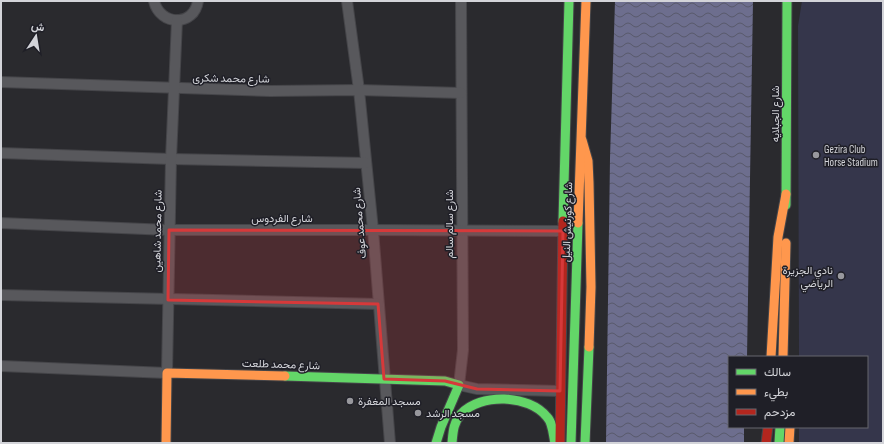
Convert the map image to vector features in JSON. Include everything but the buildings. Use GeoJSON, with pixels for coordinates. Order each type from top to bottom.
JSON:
{"type":"FeatureCollection","features":[{"type":"Feature","properties":{"kind":"main road","name":"شارع كورنيش النيل"},"geometry":{"type":"LineString","coordinates":[[560,443],[563,231],[569,1]]}},
{"type":"Feature","properties":{"kind":"main road","name":"شارع كورنيش النيل"},"geometry":{"type":"LineString","coordinates":[[571,443],[586,1]]}},
{"type":"Feature","properties":{"kind":"main road","name":"شارع الجبلايه"},"geometry":{"type":"LineString","coordinates":[[786,1],[786,194],[791,356]]}},
{"type":"Feature","properties":{"kind":"main road"},"geometry":{"type":"LineString","coordinates":[[582,140],[588,161],[591,288],[585,443]]}},
{"type":"Feature","properties":{"kind":"main road"},"geometry":{"type":"LineString","coordinates":[[771,356],[778,236],[786,194]]}},
{"type":"Feature","properties":{"kind":"main road","name":"شارع الجبلايه"},"geometry":{"type":"LineString","coordinates":[[783,356],[788,232]]}},
{"type":"Feature","properties":{"kind":"main road","name":"شارع محمد طلعت"},"geometry":{"type":"LineString","coordinates":[[167,373],[445,381],[459,385]]}},
{"type":"Feature","properties":{"kind":"main road","name":"شارع محمد شاهين"},"geometry":{"type":"LineString","coordinates":[[166,443],[167,373]]}},
{"type":"Feature","properties":{"kind":"main road","name":"شارع سالم سالم"},"geometry":{"type":"LineString","coordinates":[[436,443],[441,427],[459,385]]}},
{"type":"Feature","properties":{"kind":"main road"},"geometry":{"type":"LineString","coordinates":[[452,443],[452,429],[455,421],[467,408],[475,404],[501,398],[527,402],[538,409],[548,418],[555,443]]}},
{"type":"Feature","properties":{"kind":"main road"},"geometry":{"type":"LineString","coordinates":[[766,443],[768,428]]}},
{"type":"Feature","properties":{"kind":"main road"},"geometry":{"type":"LineString","coordinates":[[779,443],[780,428]]}},
{"type":"Feature","properties":{"kind":"main road"},"geometry":{"type":"LineString","coordinates":[[789,443],[790,428]]}},
{"type":"Feature","properties":{"kind":"street"},"geometry":{"type":"LineString","coordinates":[[154,1],[157,10],[162,16],[177,20],[190,16],[198,1]]}},
{"type":"Feature","properties":{"kind":"street","name":"شارع محمد عوف"},"geometry":{"type":"LineString","coordinates":[[347,1],[359,90],[390,443]]}},
{"type":"Feature","properties":{"kind":"street","name":"شارع سالم سالم"},"geometry":{"type":"LineString","coordinates":[[459,385],[463,350],[461,230],[461,1]]}},
{"type":"Feature","properties":{"kind":"street","name":"شارع محمد شاهين"},"geometry":{"type":"LineString","coordinates":[[167,373],[171,159],[177,20]]}},
{"type":"Feature","properties":{"kind":"street","name":"شارع محمد شكرى"},"geometry":{"type":"LineString","coordinates":[[1,82],[174,88],[359,90],[461,93]]}},
{"type":"Feature","properties":{"kind":"street"},"geometry":{"type":"LineString","coordinates":[[1,153],[171,159],[366,162]]}},
{"type":"Feature","properties":{"kind":"street","name":"شارع الفردوس"},"geometry":{"type":"LineString","coordinates":[[1,223],[169,230],[563,231]]}},
{"type":"Feature","properties":{"kind":"street"},"geometry":{"type":"LineString","coordinates":[[1,295],[378,304]]}},
{"type":"Feature","properties":{"kind":"street","name":"شارع محمد طلعت"},"geometry":{"type":"LineString","coordinates":[[1,366],[167,373]]}},
{"type":"Feature","properties":{"kind":"street","name":"شارع محمد طلعت"},"geometry":{"type":"LineString","coordinates":[[459,385],[477,389],[560,391]]}},
{"type":"Feature","properties":{"kind":"highlighted area"},"geometry":{"type":"Polygon","coordinates":[[[169,230],[563,231],[560,391],[477,389],[445,381],[384,379],[378,304],[168,300],[169,230]]]}},
{"type":"Feature","properties":{"kind":"shaded area","name":"نادي الجزيرة الرياضي"},"geometry":{"type":"Polygon","coordinates":[[[802,1],[883,1],[883,443],[799,443],[799,428],[868,428],[868,356],[799,356],[798,26],[802,1]]]}},
{"type":"Feature","properties":{"kind":"water"},"geometry":{"type":"Polygon","coordinates":[[[615,1],[753,1],[747,356],[728,356],[728,428],[744,428],[744,443],[606,443],[610,158],[615,1]]]}},
{"type":"Feature","properties":{"kind":"traffic: fast"},"geometry":{"type":"LineString","coordinates":[[563,221],[569,1]]}},
{"type":"Feature","properties":{"kind":"traffic: fast"},"geometry":{"type":"LineString","coordinates":[[786,205],[787,1]]}},
{"type":"Feature","properties":{"kind":"traffic: fast"},"geometry":{"type":"LineString","coordinates":[[571,443],[578,223]]}},
{"type":"Feature","properties":{"kind":"traffic: fast"},"geometry":{"type":"LineString","coordinates":[[585,443],[589,347]]}},
{"type":"Feature","properties":{"kind":"traffic: fast"},"geometry":{"type":"LineString","coordinates":[[285,376],[445,381],[459,385],[441,427],[436,443]]}},
{"type":"Feature","properties":{"kind":"traffic: fast"},"geometry":{"type":"LineString","coordinates":[[452,443],[453,432],[458,417],[469,407],[480,402],[504,399],[517,400],[539,409],[550,422],[555,443]]}},
{"type":"Feature","properties":{"kind":"traffic: fast"},"geometry":{"type":"LineString","coordinates":[[779,443],[780,428]]}},
{"type":"Feature","properties":{"kind":"traffic: slow"},"geometry":{"type":"LineString","coordinates":[[578,223],[586,1]]}},
{"type":"Feature","properties":{"kind":"traffic: slow"},"geometry":{"type":"LineString","coordinates":[[582,140],[588,161],[589,183],[591,287],[589,347]]}},
{"type":"Feature","properties":{"kind":"traffic: slow"},"geometry":{"type":"LineString","coordinates":[[771,356],[778,237],[786,194]]}},
{"type":"Feature","properties":{"kind":"traffic: slow"},"geometry":{"type":"LineString","coordinates":[[783,356],[786,243]]}},
{"type":"Feature","properties":{"kind":"traffic: slow"},"geometry":{"type":"LineString","coordinates":[[166,443],[167,373],[285,376]]}},
{"type":"Feature","properties":{"kind":"traffic: slow"},"geometry":{"type":"LineString","coordinates":[[789,443],[790,428]]}},
{"type":"Feature","properties":{"kind":"traffic: jam"},"geometry":{"type":"LineString","coordinates":[[560,443],[563,221]]}},
{"type":"Feature","properties":{"kind":"traffic: jam"},"geometry":{"type":"LineString","coordinates":[[766,443],[768,428]]}},
{"type":"Feature","properties":{"kind":"place","name":"Gezira Club Horse Stadium"},"geometry":{"type":"Point","coordinates":[816,155]}},
{"type":"Feature","properties":{"kind":"place","name":"نادي الجزيرة الرياضي"},"geometry":{"type":"Point","coordinates":[841,276]}},
{"type":"Feature","properties":{"kind":"place","name":"مسجد المغفرة"},"geometry":{"type":"Point","coordinates":[350,401]}},
{"type":"Feature","properties":{"kind":"place","name":"مسجد الرشد"},"geometry":{"type":"Point","coordinates":[418,413]}}]}
